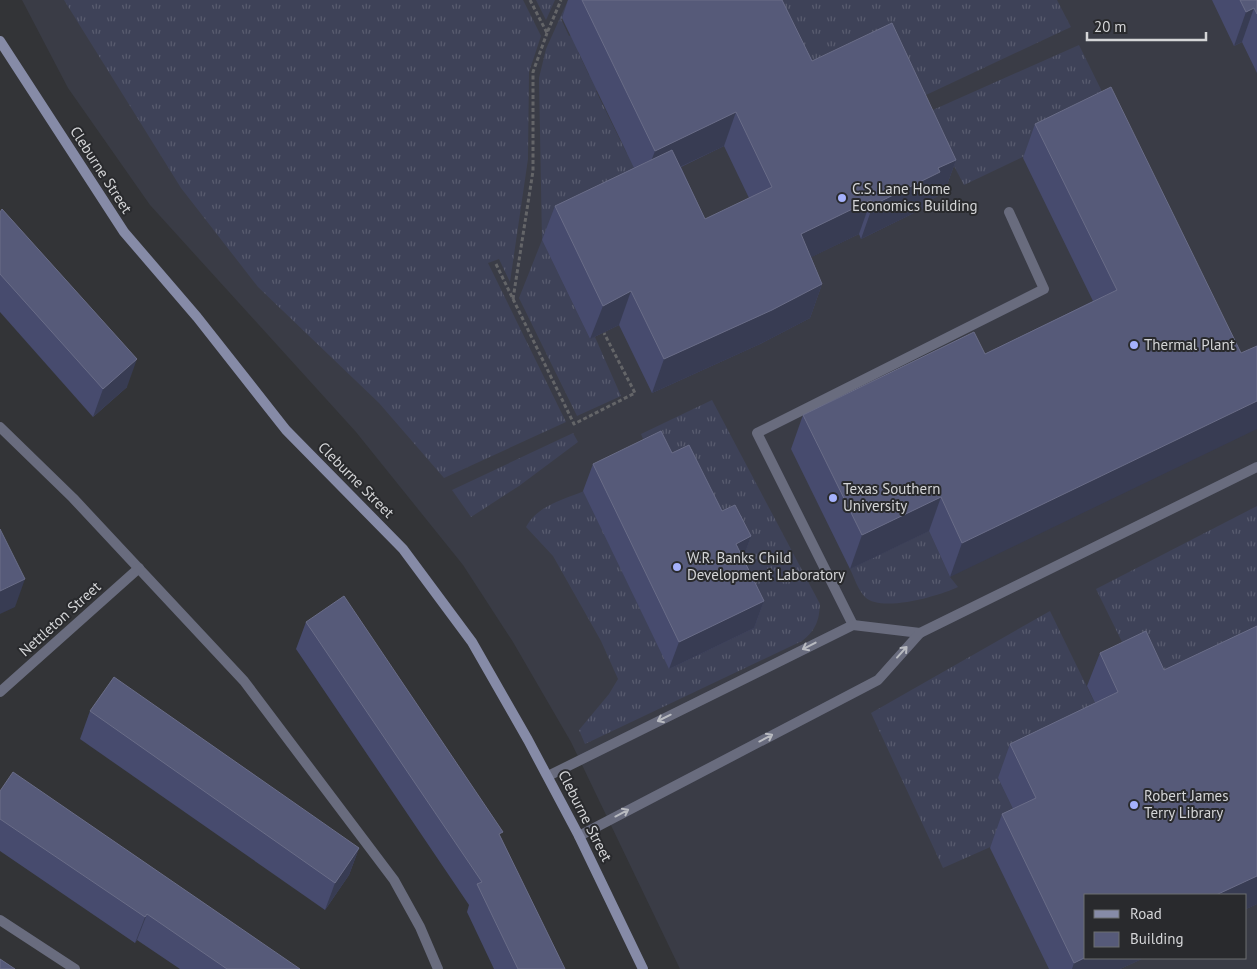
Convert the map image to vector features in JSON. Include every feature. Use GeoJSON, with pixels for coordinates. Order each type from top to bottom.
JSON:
{"type":"FeatureCollection","features":[{"type":"Feature","properties":{"kind":"main road","name":"Cleburne Street"},"geometry":{"type":"LineString","coordinates":[[0,41],[124,232],[197,317],[286,430],[403,550],[472,642],[548,776],[643,969]]}},
{"type":"Feature","properties":{"kind":"lane"},"geometry":{"type":"LineString","coordinates":[[853,624],[757,433],[1044,289],[1009,212]]}},
{"type":"Feature","properties":{"kind":"lane"},"geometry":{"type":"LineString","coordinates":[[0,427],[73,498],[244,681],[394,880],[420,927],[438,969]]}},
{"type":"Feature","properties":{"kind":"lane"},"geometry":{"type":"LineString","coordinates":[[579,836],[878,680],[920,633],[1257,467]]}},
{"type":"Feature","properties":{"kind":"lane","name":"Nettleton Street"},"geometry":{"type":"LineString","coordinates":[[0,692],[139,568]]}},
{"type":"Feature","properties":{"kind":"lane"},"geometry":{"type":"LineString","coordinates":[[548,776],[853,624],[920,633]]}},
{"type":"Feature","properties":{"kind":"lane"},"geometry":{"type":"LineString","coordinates":[[0,920],[75,969]]}},
{"type":"Feature","properties":{"kind":"path"},"geometry":{"type":"LineString","coordinates":[[530,0],[547,33]]}},
{"type":"Feature","properties":{"kind":"path"},"geometry":{"type":"LineString","coordinates":[[513,299],[533,171],[533,72],[561,0]]}},
{"type":"Feature","properties":{"kind":"path"},"geometry":{"type":"LineString","coordinates":[[496,264],[574,424],[635,393],[604,333]]}},
{"type":"Feature","properties":{"kind":"shaded area","name":"Texas Southern University"},"geometry":{"type":"Polygon","coordinates":[[[22,0],[1257,0],[1257,969],[680,969],[571,742],[513,642],[463,565],[356,432],[150,205],[68,88],[22,0]]]}},
{"type":"Feature","properties":{"kind":"green space"},"geometry":{"type":"Polygon","coordinates":[[[64,0],[523,0],[541,36],[529,72],[528,159],[510,282],[499,259],[488,263],[566,422],[444,478],[379,403],[258,287],[181,188],[64,0]]]}},
{"type":"Feature","properties":{"kind":"green space"},"geometry":{"type":"Polygon","coordinates":[[[536,0],[555,0],[546,20],[536,0]]]}},
{"type":"Feature","properties":{"kind":"green space"},"geometry":{"type":"Polygon","coordinates":[[[568,0],[599,0],[561,19],[569,36],[575,34],[582,49],[578,52],[589,75],[594,73],[601,88],[596,91],[626,152],[639,166],[542,240],[539,78],[546,49],[568,0]]]}},
{"type":"Feature","properties":{"kind":"green space"},"geometry":{"type":"Polygon","coordinates":[[[753,0],[1057,0],[1071,27],[926,95],[916,74],[893,85],[767,111],[753,0]]]}},
{"type":"Feature","properties":{"kind":"green space"},"geometry":{"type":"Polygon","coordinates":[[[1079,45],[1122,132],[1098,121],[964,185],[926,113],[1079,45]]]}},
{"type":"Feature","properties":{"kind":"green space"},"geometry":{"type":"Polygon","coordinates":[[[542,240],[590,339],[595,337],[621,396],[577,416],[519,298],[542,240]]]}},
{"type":"Feature","properties":{"kind":"green space"},"geometry":{"type":"Polygon","coordinates":[[[712,400],[820,604],[818,620],[811,633],[802,641],[585,744],[579,730],[609,694],[618,679],[601,641],[553,556],[526,527],[537,513],[544,508],[593,487],[651,458],[641,434],[712,400]]]}},
{"type":"Feature","properties":{"kind":"green space"},"geometry":{"type":"Polygon","coordinates":[[[573,433],[578,442],[519,486],[471,517],[452,490],[573,433]]]}},
{"type":"Feature","properties":{"kind":"green space"},"geometry":{"type":"Polygon","coordinates":[[[1257,506],[1257,654],[1152,703],[1096,589],[1257,506]]]}},
{"type":"Feature","properties":{"kind":"green space"},"geometry":{"type":"Polygon","coordinates":[[[929,531],[950,577],[958,587],[938,595],[896,603],[873,602],[865,597],[850,569],[929,531]]]}},
{"type":"Feature","properties":{"kind":"green space"},"geometry":{"type":"Polygon","coordinates":[[[1050,611],[1106,726],[998,778],[1024,832],[943,868],[871,713],[1050,611]]]}},
{"type":"Feature","properties":{"kind":"building","name":"C.S. Lane Home Economics Building"},"geometry":{"type":"Polygon","coordinates":[[[582,0],[782,0],[812,61],[892,23],[956,160],[938,168],[940,172],[873,205],[871,200],[801,234],[822,284],[772,310],[664,359],[631,291],[603,306],[555,206],[672,150],[705,219],[772,187],[736,112],[655,151],[582,0]]]}},
{"type":"Feature","properties":{"kind":"building"},"geometry":{"type":"Polygon","coordinates":[[[1240,0],[1257,0],[1257,14],[1254,8],[1246,12],[1240,0]]]}},
{"type":"Feature","properties":{"kind":"building","name":"Thermal Plant"},"geometry":{"type":"Polygon","coordinates":[[[1111,87],[1241,353],[1257,346],[1257,401],[962,543],[941,497],[862,535],[803,415],[974,332],[985,354],[1117,290],[1035,124],[1111,87]]]}},
{"type":"Feature","properties":{"kind":"building"},"geometry":{"type":"Polygon","coordinates":[[[2,209],[137,359],[103,389],[0,274],[0,212],[2,209]]]}},
{"type":"Feature","properties":{"kind":"building","name":"W.R. Banks Child Development Laboratory"},"geometry":{"type":"Polygon","coordinates":[[[661,431],[672,453],[689,445],[722,511],[735,505],[751,536],[736,544],[764,601],[679,642],[593,464],[661,431]]]}},
{"type":"Feature","properties":{"kind":"building"},"geometry":{"type":"Polygon","coordinates":[[[0,529],[25,579],[0,591],[0,529]]]}},
{"type":"Feature","properties":{"kind":"building"},"geometry":{"type":"Polygon","coordinates":[[[344,596],[503,832],[499,834],[565,969],[518,969],[477,884],[482,882],[306,622],[344,596]]]}},
{"type":"Feature","properties":{"kind":"building","name":"Robert James Terry Library"},"geometry":{"type":"Polygon","coordinates":[[[1257,626],[1257,876],[1218,894],[1084,894],[1084,958],[1074,963],[1002,814],[1036,798],[1010,744],[1118,692],[1100,653],[1146,631],[1164,670],[1257,626]]]}},
{"type":"Feature","properties":{"kind":"building"},"geometry":{"type":"Polygon","coordinates":[[[114,677],[359,848],[335,883],[90,711],[114,677]]]}},
{"type":"Feature","properties":{"kind":"building"},"geometry":{"type":"Polygon","coordinates":[[[13,772],[300,969],[227,969],[147,914],[145,917],[0,819],[0,791],[13,772]]]}},
{"type":"Feature","properties":{"kind":"building"},"geometry":{"type":"Polygon","coordinates":[[[0,959],[15,969],[0,969],[0,959]]]}},
{"type":"Feature","properties":{"kind":"place","name":"C.S. Lane Home Economics Building"},"geometry":{"type":"Point","coordinates":[842,198]}},
{"type":"Feature","properties":{"kind":"place","name":"Thermal Plant"},"geometry":{"type":"Point","coordinates":[1134,345]}},
{"type":"Feature","properties":{"kind":"place","name":"Texas Southern University"},"geometry":{"type":"Point","coordinates":[833,498]}},
{"type":"Feature","properties":{"kind":"place","name":"W.R. Banks Child Development Laboratory"},"geometry":{"type":"Point","coordinates":[677,567]}},
{"type":"Feature","properties":{"kind":"place","name":"Robert James Terry Library"},"geometry":{"type":"Point","coordinates":[1134,805]}}]}
